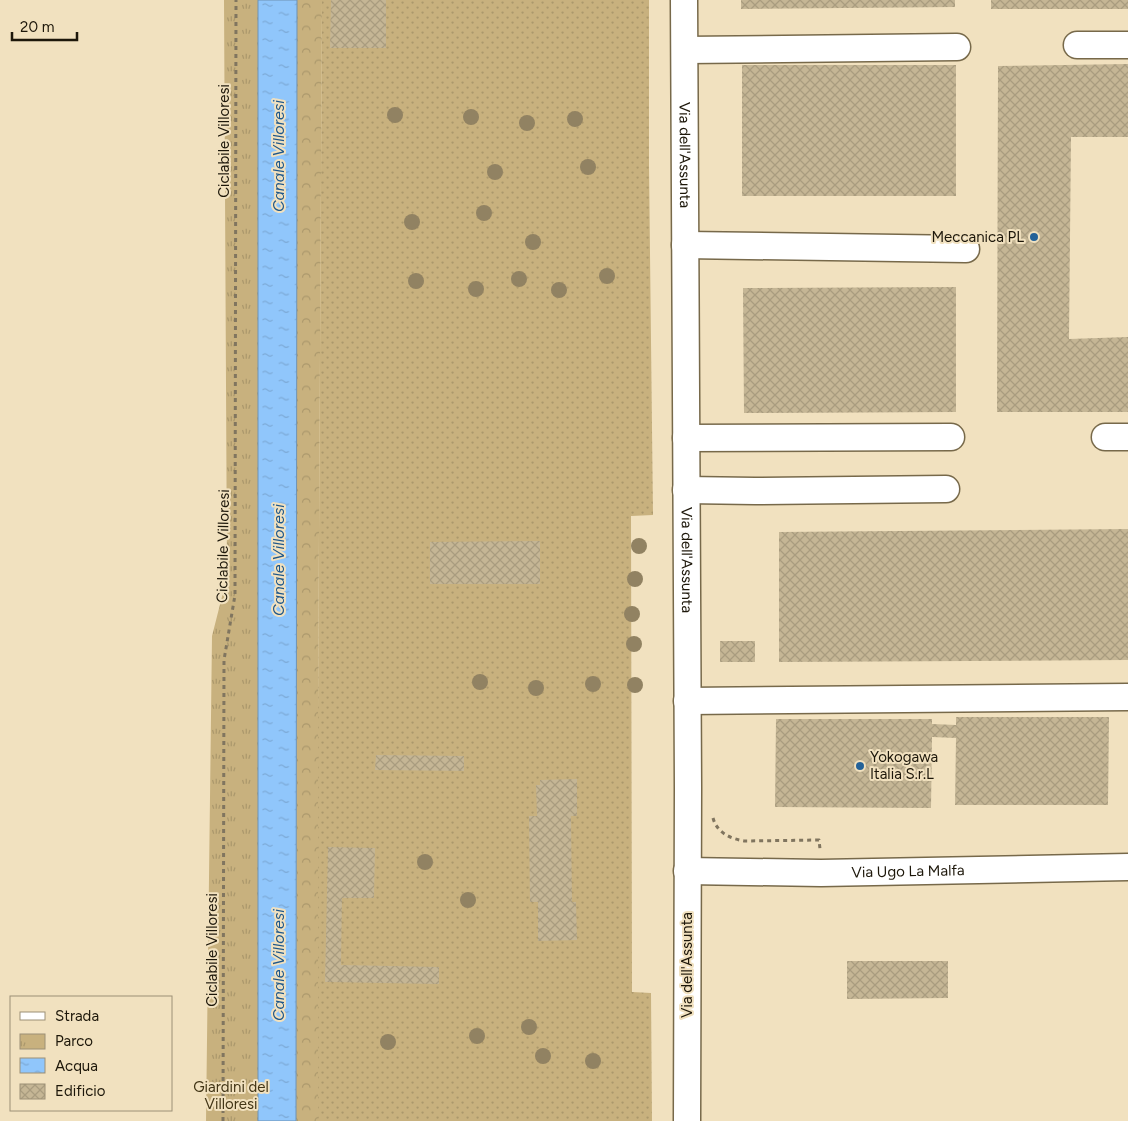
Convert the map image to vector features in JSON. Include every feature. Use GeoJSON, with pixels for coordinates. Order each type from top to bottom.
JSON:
{"type":"FeatureCollection","features":[{"type":"Feature","properties":{"kind":"street","name":"Via dell'Assunta"},"geometry":{"type":"LineString","coordinates":[[684,0],[687,1121]]}},
{"type":"Feature","properties":{"kind":"street"},"geometry":{"type":"LineString","coordinates":[[1076,45],[1128,45]]}},
{"type":"Feature","properties":{"kind":"street"},"geometry":{"type":"LineString","coordinates":[[685,50],[957,48]]}},
{"type":"Feature","properties":{"kind":"street"},"geometry":{"type":"LineString","coordinates":[[685,246],[966,249]]}},
{"type":"Feature","properties":{"kind":"street"},"geometry":{"type":"LineString","coordinates":[[686,438],[951,437]]}},
{"type":"Feature","properties":{"kind":"street"},"geometry":{"type":"LineString","coordinates":[[686,490],[946,490]]}},
{"type":"Feature","properties":{"kind":"street"},"geometry":{"type":"LineString","coordinates":[[687,701],[1128,697]]}},
{"type":"Feature","properties":{"kind":"street","name":"Via Ugo La Malfa"},"geometry":{"type":"LineString","coordinates":[[687,871],[820,873],[1128,867]]}},
{"type":"Feature","properties":{"kind":"path","name":"Ciclabile Villoresi"},"geometry":{"type":"LineString","coordinates":[[224,1121],[224,660],[235,595],[236,0]]}},
{"type":"Feature","properties":{"kind":"path"},"geometry":{"type":"LineString","coordinates":[[712,815],[715,824],[722,832],[733,839],[745,841],[820,840],[820,873]]}},
{"type":"Feature","properties":{"kind":"green space","name":"Giardini del Villoresi"},"geometry":{"type":"Polygon","coordinates":[[[224,0],[258,0],[258,1121],[206,1121],[212,636],[227,577],[224,0]]]}},
{"type":"Feature","properties":{"kind":"green space"},"geometry":{"type":"Polygon","coordinates":[[[297,0],[322,0],[318,1121],[296,1121],[297,0]]]}},
{"type":"Feature","properties":{"kind":"green space"},"geometry":{"type":"Polygon","coordinates":[[[322,0],[649,0],[653,515],[631,516],[632,992],[651,993],[652,1121],[318,1121],[322,0]]]}},
{"type":"Feature","properties":{"kind":"water","name":"Canale Villoresi"},"geometry":{"type":"Polygon","coordinates":[[[258,0],[297,0],[296,1121],[258,1121],[258,0]]]}},
{"type":"Feature","properties":{"kind":"building"},"geometry":{"type":"Polygon","coordinates":[[[331,0],[386,0],[386,48],[330,48],[331,0]]]}},
{"type":"Feature","properties":{"kind":"building"},"geometry":{"type":"Polygon","coordinates":[[[741,0],[955,0],[955,7],[741,9],[741,0]]]}},
{"type":"Feature","properties":{"kind":"building"},"geometry":{"type":"Polygon","coordinates":[[[991,0],[1128,0],[1128,9],[991,9],[991,0]]]}},
{"type":"Feature","properties":{"kind":"building","name":"Meccanica PL"},"geometry":{"type":"Polygon","coordinates":[[[1128,64],[1128,137],[1071,137],[1069,339],[1128,337],[1128,412],[997,412],[998,66],[1128,64]]]}},
{"type":"Feature","properties":{"kind":"building"},"geometry":{"type":"Polygon","coordinates":[[[742,65],[956,65],[956,196],[742,196],[742,65]]]}},
{"type":"Feature","properties":{"kind":"building"},"geometry":{"type":"Polygon","coordinates":[[[956,287],[956,412],[744,413],[743,288],[956,287]]]}},
{"type":"Feature","properties":{"kind":"building"},"geometry":{"type":"Polygon","coordinates":[[[1128,529],[1128,660],[779,662],[779,532],[1128,529]]]}},
{"type":"Feature","properties":{"kind":"building"},"geometry":{"type":"Polygon","coordinates":[[[540,541],[540,584],[430,584],[430,542],[540,541]]]}},
{"type":"Feature","properties":{"kind":"building"},"geometry":{"type":"Polygon","coordinates":[[[720,641],[755,641],[755,662],[720,662],[720,641]]]}},
{"type":"Feature","properties":{"kind":"building"},"geometry":{"type":"Polygon","coordinates":[[[956,717],[1109,717],[1108,805],[955,805],[956,738],[932,737],[931,808],[775,807],[776,719],[932,719],[932,724],[956,725],[956,717]]]}},
{"type":"Feature","properties":{"kind":"building"},"geometry":{"type":"Polygon","coordinates":[[[376,755],[464,756],[464,771],[375,770],[376,755]]]}},
{"type":"Feature","properties":{"kind":"building"},"geometry":{"type":"Polygon","coordinates":[[[577,779],[577,816],[571,816],[572,902],[576,902],[577,940],[538,941],[538,902],[530,902],[529,816],[537,816],[536,785],[540,785],[540,780],[577,779]]]}},
{"type":"Feature","properties":{"kind":"building"},"geometry":{"type":"Polygon","coordinates":[[[328,847],[375,848],[374,898],[342,898],[341,965],[439,967],[439,984],[325,982],[328,847]]]}},
{"type":"Feature","properties":{"kind":"building"},"geometry":{"type":"Polygon","coordinates":[[[847,961],[948,961],[948,998],[847,999],[847,961]]]}},
{"type":"Feature","properties":{"kind":"place","name":"Meccanica PL"},"geometry":{"type":"Point","coordinates":[1034,237]}},
{"type":"Feature","properties":{"kind":"place","name":"Yokogawa Italia S.r.L"},"geometry":{"type":"Point","coordinates":[860,766]}}]}
